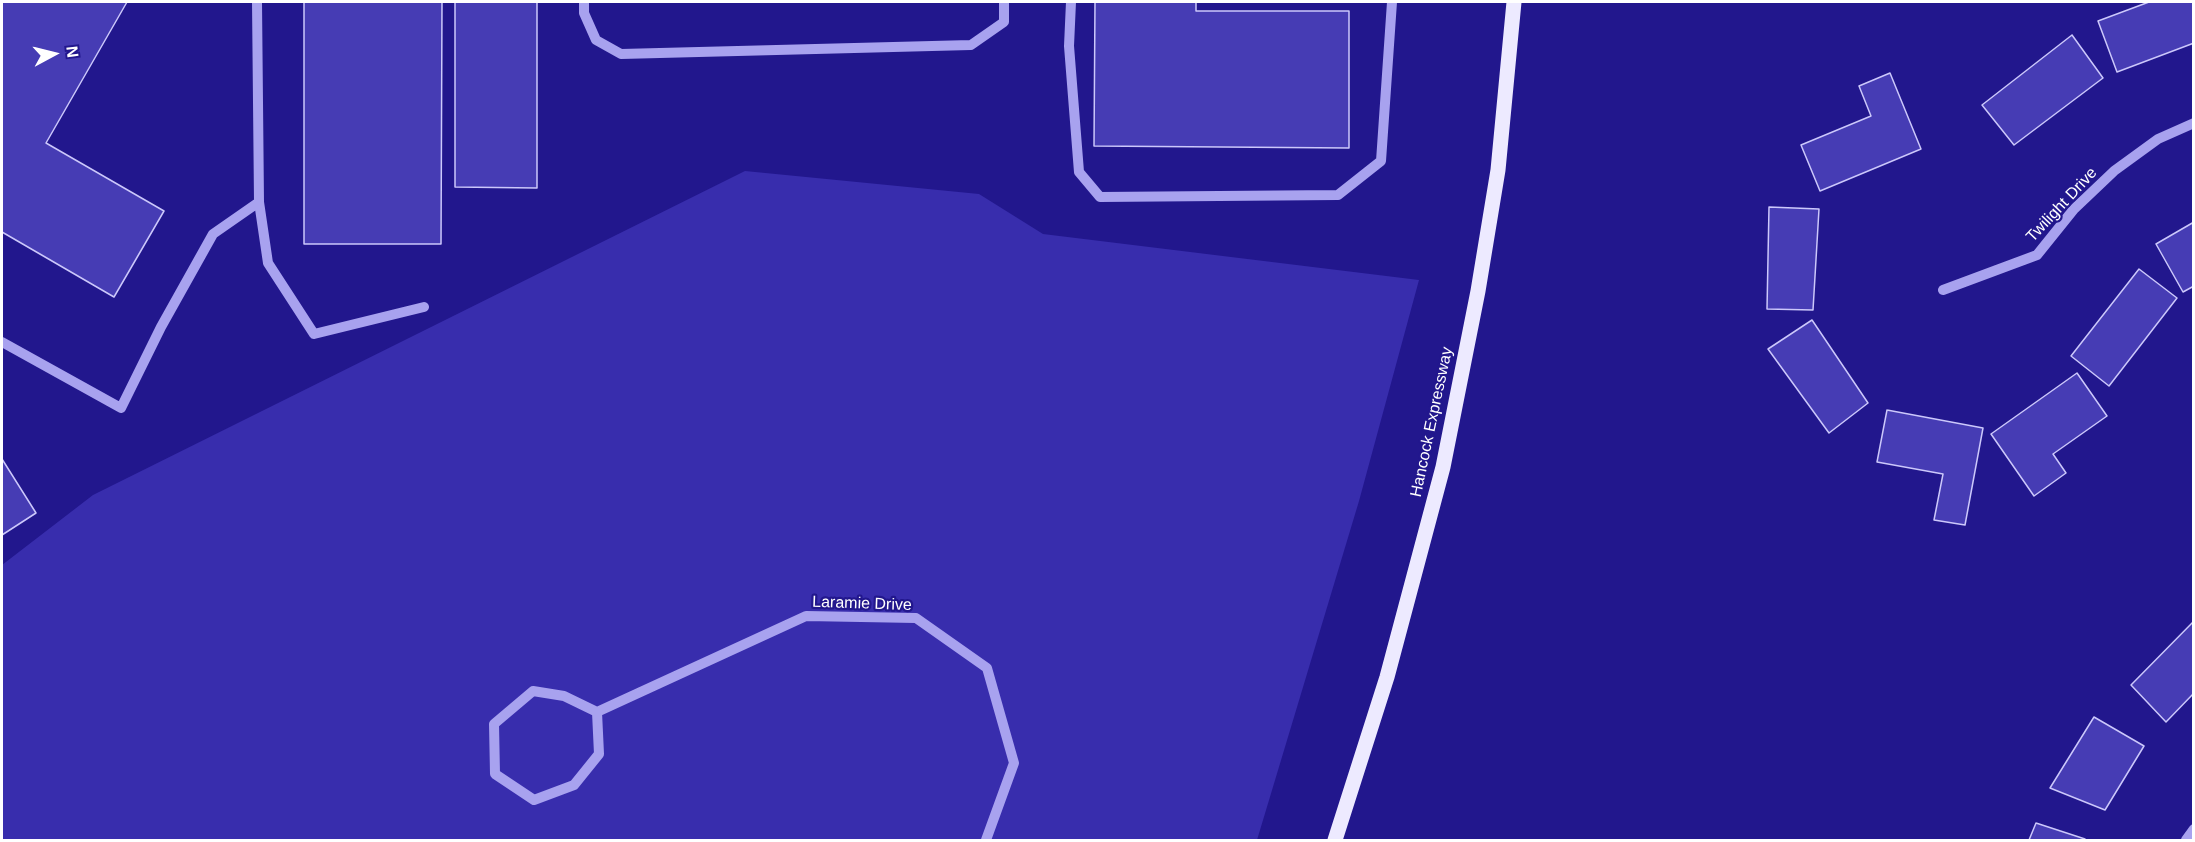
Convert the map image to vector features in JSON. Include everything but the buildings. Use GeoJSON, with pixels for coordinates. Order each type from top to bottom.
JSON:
{"type":"FeatureCollection","features":[{"type":"Feature","properties":{"kind":"main road","name":"Hancock Expressway"},"geometry":{"type":"LineString","coordinates":[[1335,840],[1387,677],[1443,467],[1478,291],[1498,170],[1514,2]]}},
{"type":"Feature","properties":{"kind":"street"},"geometry":{"type":"LineString","coordinates":[[256,2],[259,202],[268,263],[314,334],[424,307]]}},
{"type":"Feature","properties":{"kind":"street"},"geometry":{"type":"LineString","coordinates":[[584,2],[584,13],[596,40],[621,54],[971,45],[1004,22],[1004,2]]}},
{"type":"Feature","properties":{"kind":"street"},"geometry":{"type":"LineString","coordinates":[[1071,2],[1070,46],[1079,172],[1100,197],[1338,195],[1381,161],[1392,2]]}},
{"type":"Feature","properties":{"kind":"street","name":"Twilight Drive"},"geometry":{"type":"LineString","coordinates":[[1943,290],[2037,255],[2074,209],[2114,171],[2158,139],[2193,123]]}},
{"type":"Feature","properties":{"kind":"street"},"geometry":{"type":"LineString","coordinates":[[2,342],[121,408],[161,327],[213,234],[259,202]]}},
{"type":"Feature","properties":{"kind":"street","name":"Laramie Drive"},"geometry":{"type":"LineString","coordinates":[[597,712],[806,616],[916,618],[987,668],[1014,764],[986,840]]}},
{"type":"Feature","properties":{"kind":"street"},"geometry":{"type":"LineString","coordinates":[[533,691],[564,696],[597,712],[599,754],[574,785],[534,800],[495,774],[494,724],[533,691]]}},
{"type":"Feature","properties":{"kind":"street"},"geometry":{"type":"LineString","coordinates":[[2186,840],[2193,829]]}},
{"type":"Feature","properties":{"kind":"shaded area"},"geometry":{"type":"Polygon","coordinates":[[[745,171],[979,194],[1043,234],[1419,280],[1359,501],[1257,840],[2,840],[2,565],[93,495],[745,171]]]}}]}
